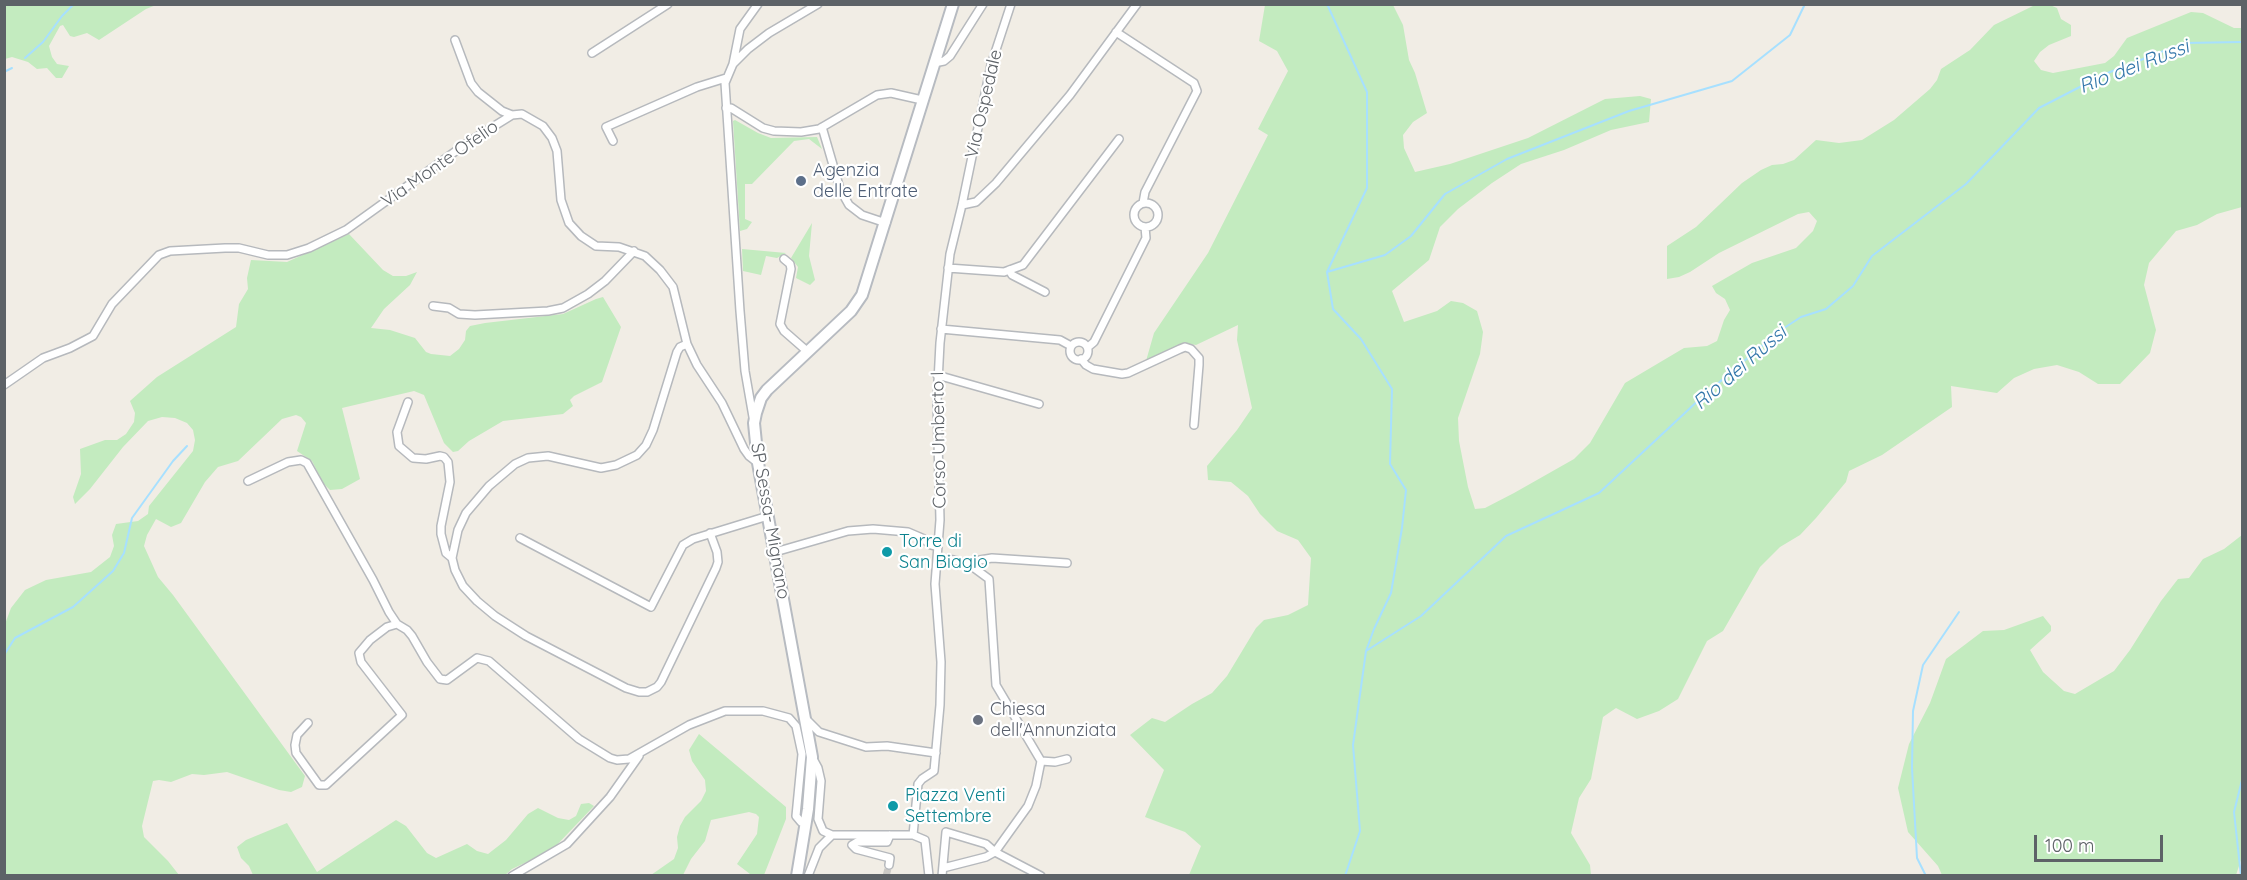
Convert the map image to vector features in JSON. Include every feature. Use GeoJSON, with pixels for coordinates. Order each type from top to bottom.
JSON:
{"type":"FeatureCollection","features":[{"type":"Feature","properties":{"kind":"street"},"geometry":{"type":"LineString","coordinates":[[592,53],[668,4]]}},
{"type":"Feature","properties":{"kind":"street"},"geometry":{"type":"LineString","coordinates":[[754,423],[745,371],[726,108],[726,78],[733,64],[740,29],[758,4]]}},
{"type":"Feature","properties":{"kind":"street"},"geometry":{"type":"LineString","coordinates":[[733,64],[769,33],[818,4]]}},
{"type":"Feature","properties":{"kind":"street","name":"SP Sessa- Mignano"},"geometry":{"type":"LineString","coordinates":[[797,876],[806,822],[812,757],[758,463],[754,423],[757,407],[763,394],[857,303],[866,287],[953,4]]}},
{"type":"Feature","properties":{"kind":"street","name":"Via Ospedale"},"geometry":{"type":"LineString","coordinates":[[934,63],[944,61],[950,56],[983,4]]}},
{"type":"Feature","properties":{"kind":"street","name":"Via Ospedale"},"geometry":{"type":"LineString","coordinates":[[962,205],[991,65],[1011,4]]}},
{"type":"Feature","properties":{"kind":"street"},"geometry":{"type":"LineString","coordinates":[[962,205],[976,202],[996,183],[1070,96],[1137,4]]}},
{"type":"Feature","properties":{"kind":"street"},"geometry":{"type":"LineString","coordinates":[[1116,32],[1194,83],[1197,91],[1145,192],[1143,203],[1135,210],[1135,221],[1145,227],[1151,226],[1158,214],[1150,204],[1143,203]]}},
{"type":"Feature","properties":{"kind":"street"},"geometry":{"type":"LineString","coordinates":[[455,40],[471,84],[478,93],[502,111],[512,115]]}},
{"type":"Feature","properties":{"kind":"street"},"geometry":{"type":"LineString","coordinates":[[613,141],[606,128],[698,87],[726,78]]}},
{"type":"Feature","properties":{"kind":"street"},"geometry":{"type":"LineString","coordinates":[[726,108],[731,108],[754,124],[774,131],[810,131],[822,127],[877,95],[891,93],[922,100]]}},
{"type":"Feature","properties":{"kind":"street","name":"Via Monte Ofelio"},"geometry":{"type":"LineString","coordinates":[[4,385],[43,358],[93,336],[112,304],[159,255],[170,251],[225,248],[239,248],[268,255],[287,255],[309,248],[346,230],[466,143],[512,115],[522,114],[543,126],[552,138],[557,151],[561,200],[569,223],[587,241],[596,246],[634,251],[645,256],[673,287],[687,344],[703,378],[727,412],[744,449],[758,463]]}},
{"type":"Feature","properties":{"kind":"street"},"geometry":{"type":"LineString","coordinates":[[822,127],[840,189],[849,205],[862,216],[886,223]]}},
{"type":"Feature","properties":{"kind":"street"},"geometry":{"type":"LineString","coordinates":[[948,268],[1009,270],[1023,266],[1119,140]]}},
{"type":"Feature","properties":{"kind":"street","name":"Corso Umberto I"},"geometry":{"type":"LineString","coordinates":[[913,835],[918,784],[934,771],[936,753],[941,683],[936,614],[940,511],[938,375],[948,268],[962,205]]}},
{"type":"Feature","properties":{"kind":"street"},"geometry":{"type":"LineString","coordinates":[[1082,359],[1087,355],[1088,347],[1094,342],[1146,238],[1145,227]]}},
{"type":"Feature","properties":{"kind":"street"},"geometry":{"type":"LineString","coordinates":[[433,306],[450,308],[459,314],[475,315],[548,311],[563,308],[605,281],[634,251]]}},
{"type":"Feature","properties":{"kind":"street"},"geometry":{"type":"LineString","coordinates":[[784,259],[790,264],[791,269],[780,324],[784,331],[808,351]]}},
{"type":"Feature","properties":{"kind":"street"},"geometry":{"type":"LineString","coordinates":[[1009,270],[1012,275],[1045,292]]}},
{"type":"Feature","properties":{"kind":"street"},"geometry":{"type":"LineString","coordinates":[[941,328],[1060,340],[1071,346]]}},
{"type":"Feature","properties":{"kind":"street"},"geometry":{"type":"LineString","coordinates":[[1071,346],[1078,342],[1088,347]]}},
{"type":"Feature","properties":{"kind":"street"},"geometry":{"type":"LineString","coordinates":[[687,344],[676,352],[653,430],[646,445],[637,455],[616,465],[601,468],[548,456],[528,458],[515,464],[489,486],[466,513],[458,530],[452,558],[455,570],[464,586],[495,616],[526,636],[626,688],[647,692],[661,682],[716,568],[717,552],[711,533]]}},
{"type":"Feature","properties":{"kind":"street"},"geometry":{"type":"LineString","coordinates":[[1071,346],[1072,356],[1082,359],[1093,369],[1122,374],[1185,347],[1191,349],[1199,358],[1194,425]]}},
{"type":"Feature","properties":{"kind":"street"},"geometry":{"type":"LineString","coordinates":[[938,375],[1039,404]]}},
{"type":"Feature","properties":{"kind":"street"},"geometry":{"type":"LineString","coordinates":[[408,402],[397,432],[399,446],[413,458],[426,459],[440,456],[448,462],[450,482],[441,534],[446,553],[452,558]]}},
{"type":"Feature","properties":{"kind":"street"},"geometry":{"type":"LineString","coordinates":[[248,481],[288,462],[301,460],[307,463],[386,607],[397,624],[407,630],[440,679],[447,680],[473,660],[482,658],[489,661],[586,744],[616,760],[629,759],[690,725],[725,711],[747,710],[784,715],[796,726],[800,740],[802,762],[796,816],[799,820],[806,822]]}},
{"type":"Feature","properties":{"kind":"street"},"geometry":{"type":"LineString","coordinates":[[520,538],[651,607],[683,545],[711,533],[768,516]]}},
{"type":"Feature","properties":{"kind":"street"},"geometry":{"type":"LineString","coordinates":[[775,552],[859,529],[894,530],[922,538],[938,547]]}},
{"type":"Feature","properties":{"kind":"street"},"geometry":{"type":"LineString","coordinates":[[937,558],[970,565],[989,579],[996,685],[1041,761],[1036,786],[1028,806],[995,852],[942,872],[946,832],[986,844],[995,852],[1041,876]]}},
{"type":"Feature","properties":{"kind":"street"},"geometry":{"type":"LineString","coordinates":[[970,565],[992,558],[1067,563]]}},
{"type":"Feature","properties":{"kind":"street"},"geometry":{"type":"LineString","coordinates":[[308,723],[297,735],[296,753],[319,785],[326,785],[402,715],[361,662],[359,653],[370,640],[387,627],[397,624]]}},
{"type":"Feature","properties":{"kind":"street"},"geometry":{"type":"LineString","coordinates":[[804,717],[819,732],[855,744],[936,753]]}},
{"type":"Feature","properties":{"kind":"street"},"geometry":{"type":"LineString","coordinates":[[512,876],[567,844],[610,797],[640,754]]}},
{"type":"Feature","properties":{"kind":"street"},"geometry":{"type":"LineString","coordinates":[[812,757],[821,781],[819,824],[823,831],[832,835],[913,835],[925,840],[929,876]]}},
{"type":"Feature","properties":{"kind":"street"},"geometry":{"type":"LineString","coordinates":[[1041,761],[1067,759]]}},
{"type":"Feature","properties":{"kind":"street"},"geometry":{"type":"LineString","coordinates":[[808,876],[819,848],[832,835]]}},
{"type":"Feature","properties":{"kind":"street"},"geometry":{"type":"LineString","coordinates":[[889,865],[890,858],[856,849],[852,845],[857,842],[887,842],[890,836]]}},
{"type":"Feature","properties":{"kind":"green space"},"geometry":{"type":"Polygon","coordinates":[[[4,5],[156,5],[146,9],[99,40],[87,33],[70,36],[63,25],[60,26],[49,46],[57,64],[69,66],[62,78],[56,78],[47,68],[37,69],[28,62],[12,57],[5,59],[4,5]]]}},
{"type":"Feature","properties":{"kind":"green space"},"geometry":{"type":"Polygon","coordinates":[[[1265,5],[1393,5],[1403,25],[1409,60],[1427,113],[1413,122],[1403,135],[1404,148],[1415,172],[1450,164],[1528,138],[1605,99],[1640,96],[1651,99],[1649,122],[1611,130],[1564,150],[1521,164],[1492,183],[1458,209],[1440,227],[1429,260],[1392,291],[1404,322],[1437,311],[1451,301],[1463,303],[1477,311],[1483,332],[1480,354],[1458,418],[1459,441],[1475,509],[1485,508],[1574,459],[1590,443],[1625,383],[1684,348],[1707,346],[1717,341],[1730,310],[1725,299],[1716,293],[1712,286],[1752,263],[1796,248],[1813,231],[1817,221],[1809,212],[1798,214],[1719,253],[1690,272],[1667,279],[1667,246],[1696,227],[1742,183],[1761,170],[1794,160],[1816,140],[1839,143],[1862,140],[1894,120],[1930,89],[1941,69],[1970,50],[1994,25],[2035,5],[2050,5],[2057,8],[2061,19],[2071,25],[2071,36],[2049,45],[2034,61],[2041,70],[2053,73],[2105,63],[2114,56],[2127,38],[2191,12],[2203,13],[2234,28],[2242,28],[2242,207],[2217,214],[2197,225],[2176,231],[2149,263],[2144,285],[2156,330],[2150,353],[2120,384],[2098,384],[2079,372],[2057,365],[2034,369],[2014,378],[1997,393],[1951,386],[1952,407],[1882,455],[1849,471],[1846,482],[1816,518],[1800,535],[1780,547],[1760,567],[1723,631],[1707,641],[1678,699],[1659,711],[1637,719],[1616,708],[1603,717],[1591,779],[1579,798],[1571,833],[1590,865],[1591,875],[1189,875],[1201,846],[1185,832],[1145,817],[1164,770],[1130,735],[1152,718],[1165,722],[1212,693],[1227,676],[1256,628],[1264,620],[1288,615],[1308,605],[1311,558],[1298,540],[1277,531],[1260,514],[1248,496],[1231,482],[1208,480],[1207,466],[1252,408],[1237,340],[1238,325],[1196,345],[1184,343],[1146,361],[1154,333],[1208,253],[1268,135],[1258,129],[1288,71],[1277,51],[1259,41],[1265,5]]]}},
{"type":"Feature","properties":{"kind":"green space"},"geometry":{"type":"Polygon","coordinates":[[[733,121],[771,138],[817,137],[822,149],[809,139],[794,141],[752,184],[745,184],[745,219],[752,222],[747,229],[740,231],[733,121]]]}},
{"type":"Feature","properties":{"kind":"green space"},"geometry":{"type":"Polygon","coordinates":[[[812,223],[809,256],[815,280],[810,285],[796,278],[798,267],[791,258],[812,223]]]}},
{"type":"Feature","properties":{"kind":"green space"},"geometry":{"type":"Polygon","coordinates":[[[349,234],[383,270],[393,276],[406,276],[417,272],[410,285],[384,309],[371,328],[390,330],[415,338],[426,352],[431,354],[450,356],[465,340],[466,331],[470,326],[563,314],[603,297],[621,327],[602,382],[574,396],[570,400],[573,406],[563,414],[503,421],[453,452],[444,443],[424,395],[414,391],[342,408],[360,479],[342,489],[330,490],[323,483],[312,461],[297,451],[306,423],[296,415],[282,419],[238,461],[218,467],[205,482],[181,523],[171,527],[156,519],[144,546],[158,577],[305,776],[302,787],[291,792],[279,790],[227,772],[192,774],[171,782],[153,781],[142,826],[144,837],[179,875],[5,876],[5,624],[11,608],[25,590],[46,580],[91,572],[110,557],[114,546],[112,535],[116,524],[138,521],[148,514],[149,506],[193,451],[195,440],[193,430],[187,423],[175,418],[162,417],[148,421],[75,504],[73,497],[81,474],[80,449],[105,440],[117,440],[126,434],[134,422],[135,413],[130,401],[157,377],[236,327],[239,304],[248,289],[247,278],[251,260],[287,262],[349,234]]]}},
{"type":"Feature","properties":{"kind":"green space"},"geometry":{"type":"Polygon","coordinates":[[[742,249],[786,253],[777,258],[766,256],[761,275],[743,271],[742,249]]]}},
{"type":"Feature","properties":{"kind":"green space"},"geometry":{"type":"Polygon","coordinates":[[[2242,535],[2242,857],[2236,875],[1942,875],[1938,866],[1908,832],[1898,788],[1909,744],[1930,703],[1946,659],[1983,631],[2004,630],[2043,616],[2051,626],[2051,631],[2030,650],[2043,672],[2064,691],[2075,694],[2114,671],[2178,579],[2189,578],[2203,559],[2224,549],[2242,535]]]}},
{"type":"Feature","properties":{"kind":"green space"},"geometry":{"type":"Polygon","coordinates":[[[699,734],[786,807],[786,819],[764,875],[750,874],[737,864],[757,834],[759,817],[749,812],[711,820],[705,841],[691,859],[683,875],[651,875],[674,859],[678,848],[677,837],[680,826],[685,817],[701,801],[706,791],[705,780],[692,761],[689,750],[699,734]]]}},
{"type":"Feature","properties":{"kind":"green space"},"geometry":{"type":"Polygon","coordinates":[[[589,803],[594,806],[552,850],[512,869],[505,875],[253,875],[249,866],[241,858],[237,847],[246,840],[287,823],[317,872],[396,820],[406,826],[427,853],[436,858],[467,844],[477,851],[488,854],[506,840],[528,814],[538,808],[558,818],[569,820],[576,816],[581,804],[589,803]]]}},
{"type":"Feature","properties":{"kind":"waterway"},"geometry":{"type":"LineString","coordinates":[[25,58],[43,42],[74,4]]}},
{"type":"Feature","properties":{"kind":"waterway"},"geometry":{"type":"LineString","coordinates":[[1327,4],[1367,92],[1367,188],[1327,272],[1333,309],[1361,339],[1392,389],[1390,464],[1406,490],[1391,593],[1366,651],[1353,745],[1360,831],[1345,876]]}},
{"type":"Feature","properties":{"kind":"waterway"},"geometry":{"type":"LineString","coordinates":[[1327,272],[1385,255],[1411,236],[1445,194],[1507,159],[1629,111],[1732,81],[1790,35],[1805,4]]}},
{"type":"Feature","properties":{"kind":"waterway","name":"Rio dei Russi"},"geometry":{"type":"LineString","coordinates":[[1366,651],[1421,616],[1506,536],[1599,493],[1702,397],[1778,332],[1801,317],[1826,309],[1853,286],[1872,256],[1966,184],[2039,108],[2105,74],[2184,43],[2242,42]]}},
{"type":"Feature","properties":{"kind":"waterway"},"geometry":{"type":"LineString","coordinates":[[4,72],[12,68]]}},
{"type":"Feature","properties":{"kind":"waterway"},"geometry":{"type":"LineString","coordinates":[[4,655],[15,638],[73,607],[113,571],[124,553],[132,518],[173,461],[187,446]]}},
{"type":"Feature","properties":{"kind":"waterway"},"geometry":{"type":"LineString","coordinates":[[1926,876],[1917,858],[1912,768],[1913,711],[1923,665],[1959,612]]}},
{"type":"Feature","properties":{"kind":"waterway"},"geometry":{"type":"LineString","coordinates":[[2241,876],[2234,812],[2242,780]]}},
{"type":"Feature","properties":{"kind":"tunnel"},"geometry":{"type":"LineString","coordinates":[[886,876],[889,865]]}},
{"type":"Feature","properties":{"kind":"place","name":"Agenzia delle Entrate"},"geometry":{"type":"Point","coordinates":[801,181]}},
{"type":"Feature","properties":{"kind":"place","name":"Torre di San Biagio"},"geometry":{"type":"Point","coordinates":[887,552]}},
{"type":"Feature","properties":{"kind":"place","name":"Chiesa dell'Annunziata"},"geometry":{"type":"Point","coordinates":[978,720]}},
{"type":"Feature","properties":{"kind":"place","name":"Piazza Venti Settembre"},"geometry":{"type":"Point","coordinates":[893,806]}}]}
